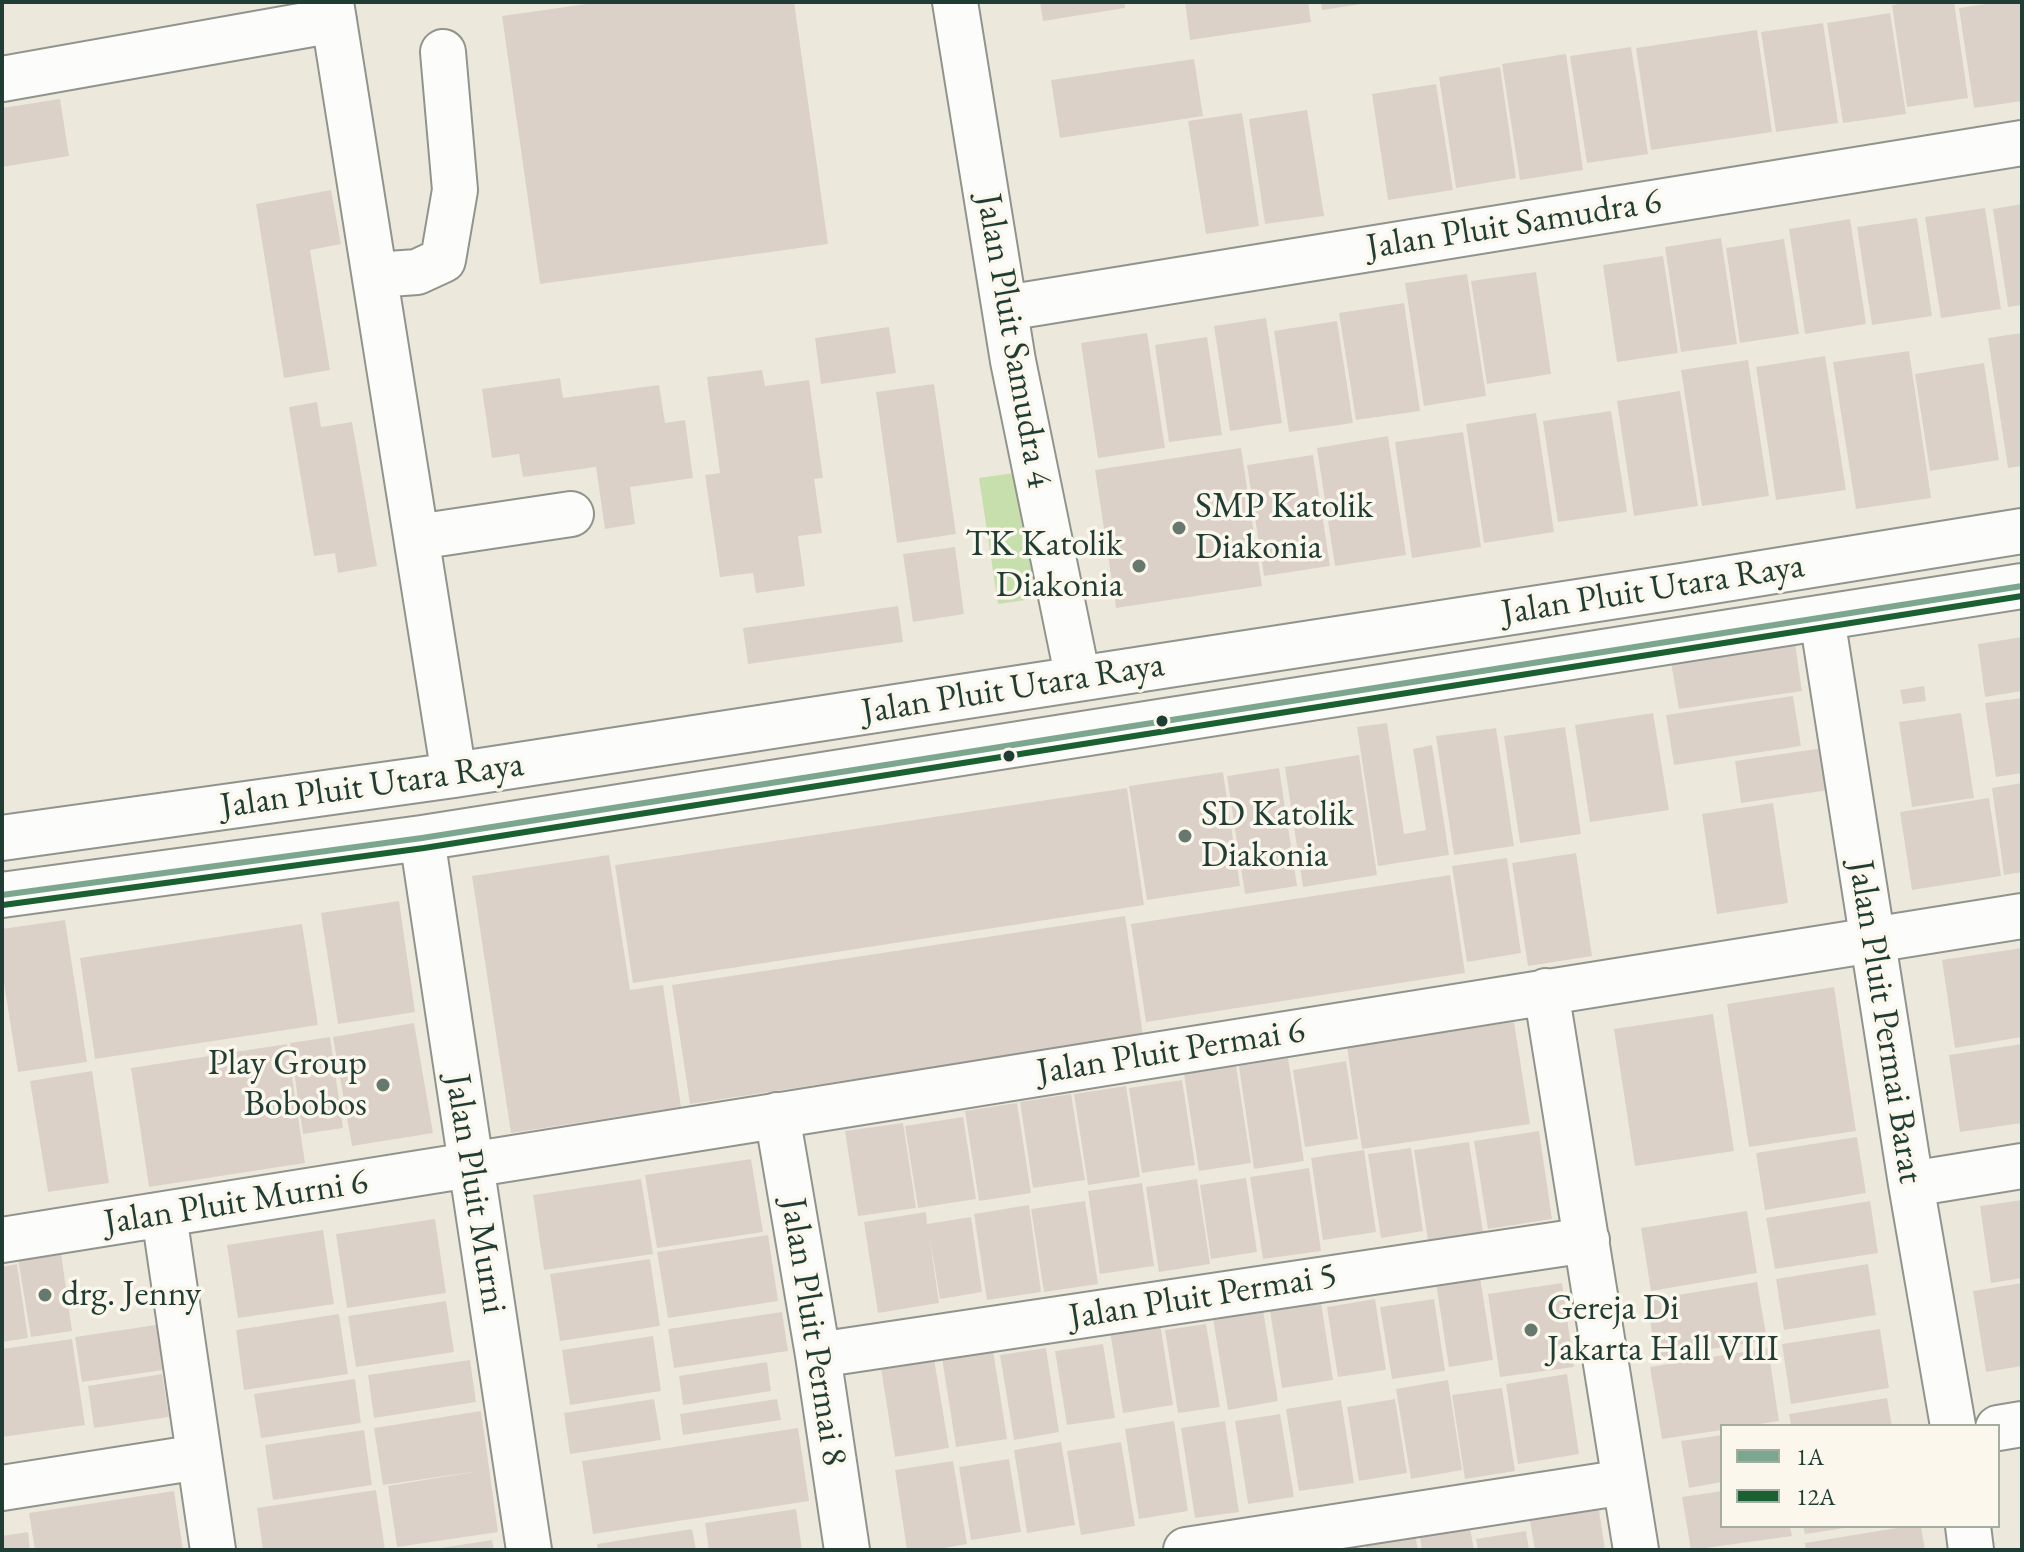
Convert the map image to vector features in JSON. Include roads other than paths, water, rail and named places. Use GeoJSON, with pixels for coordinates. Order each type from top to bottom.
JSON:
{"type":"FeatureCollection","features":[{"type":"Feature","properties":{"kind":"street","name":"Jalan Pluit Samudra 4"},"geometry":{"type":"LineString","coordinates":[[955,2],[1013,361],[1078,679]]}},
{"type":"Feature","properties":{"kind":"street"},"geometry":{"type":"LineString","coordinates":[[2,79],[333,11]]}},
{"type":"Feature","properties":{"kind":"street","name":"Jalan Pluit Murni"},"geometry":{"type":"LineString","coordinates":[[333,11],[417,537],[447,776],[434,836],[470,1166],[529,1550]]}},
{"type":"Feature","properties":{"kind":"street"},"geometry":{"type":"LineString","coordinates":[[375,275],[417,272],[443,260],[455,190],[443,52]]}},
{"type":"Feature","properties":{"kind":"street","name":"Jalan Pluit Samudra 6"},"geometry":{"type":"LineString","coordinates":[[1006,308],[2022,143]]}},
{"type":"Feature","properties":{"kind":"street"},"geometry":{"type":"LineString","coordinates":[[417,537],[571,514]]}},
{"type":"Feature","properties":{"kind":"street"},"geometry":{"type":"LineString","coordinates":[[2017,532],[2020,586]]}},
{"type":"Feature","properties":{"kind":"street","name":"Jalan Pluit Utara Raya"},"geometry":{"type":"LineString","coordinates":[[2,838],[447,776],[2017,532]]}},
{"type":"Feature","properties":{"kind":"street","name":"Jalan Pluit Utara Raya"},"geometry":{"type":"LineString","coordinates":[[2,895],[434,836],[2020,586]]}},
{"type":"Feature","properties":{"kind":"street","name":"Jalan Pluit Permai Barat"},"geometry":{"type":"LineString","coordinates":[[1822,618],[1911,1184],[1953,1424]]}},
{"type":"Feature","properties":{"kind":"street","name":"Jalan Pluit Permai 6"},"geometry":{"type":"LineString","coordinates":[[470,1166],[2022,916]]}},
{"type":"Feature","properties":{"kind":"street"},"geometry":{"type":"LineString","coordinates":[[1546,991],[1636,1550]]}},
{"type":"Feature","properties":{"kind":"street","name":"Jalan Pluit Permai 8"},"geometry":{"type":"LineString","coordinates":[[777,1115],[847,1550]]}},
{"type":"Feature","properties":{"kind":"street","name":"Jalan Pluit Murni 6"},"geometry":{"type":"LineString","coordinates":[[2,1240],[470,1166]]}},
{"type":"Feature","properties":{"kind":"street"},"geometry":{"type":"LineString","coordinates":[[1911,1184],[2022,1166]]}},
{"type":"Feature","properties":{"kind":"street"},"geometry":{"type":"LineString","coordinates":[[164,1215],[213,1550]]}},
{"type":"Feature","properties":{"kind":"street","name":"Jalan Pluit Permai 5"},"geometry":{"type":"LineString","coordinates":[[818,1355],[1587,1240]]}},
{"type":"Feature","properties":{"kind":"street"},"geometry":{"type":"LineString","coordinates":[[2000,1428],[2022,1424]]}},
{"type":"Feature","properties":{"kind":"street"},"geometry":{"type":"LineString","coordinates":[[2,1488],[199,1457]]}},
{"type":"Feature","properties":{"kind":"street"},"geometry":{"type":"LineString","coordinates":[[1186,1550],[1625,1482]]}},
{"type":"Feature","properties":{"kind":"street"},"geometry":{"type":"LineString","coordinates":[[1968,1528],[1971,1550]]}},
{"type":"Feature","properties":{"kind":"place","name":"SMP Katolik Diakonia"},"geometry":{"type":"Point","coordinates":[1179,528]}},
{"type":"Feature","properties":{"kind":"place","name":"TK Katolik Diakonia"},"geometry":{"type":"Point","coordinates":[1139,566]}},
{"type":"Feature","properties":{"kind":"place","name":"SD Katolik Diakonia"},"geometry":{"type":"Point","coordinates":[1185,836]}},
{"type":"Feature","properties":{"kind":"place","name":"Play Group Bobobos"},"geometry":{"type":"Point","coordinates":[383,1085]}},
{"type":"Feature","properties":{"kind":"place","name":"drg. Jenny"},"geometry":{"type":"Point","coordinates":[45,1295]}},
{"type":"Feature","properties":{"kind":"place","name":"Gereja Di Jakarta Hall VIII"},"geometry":{"type":"Point","coordinates":[1531,1330]}}]}
